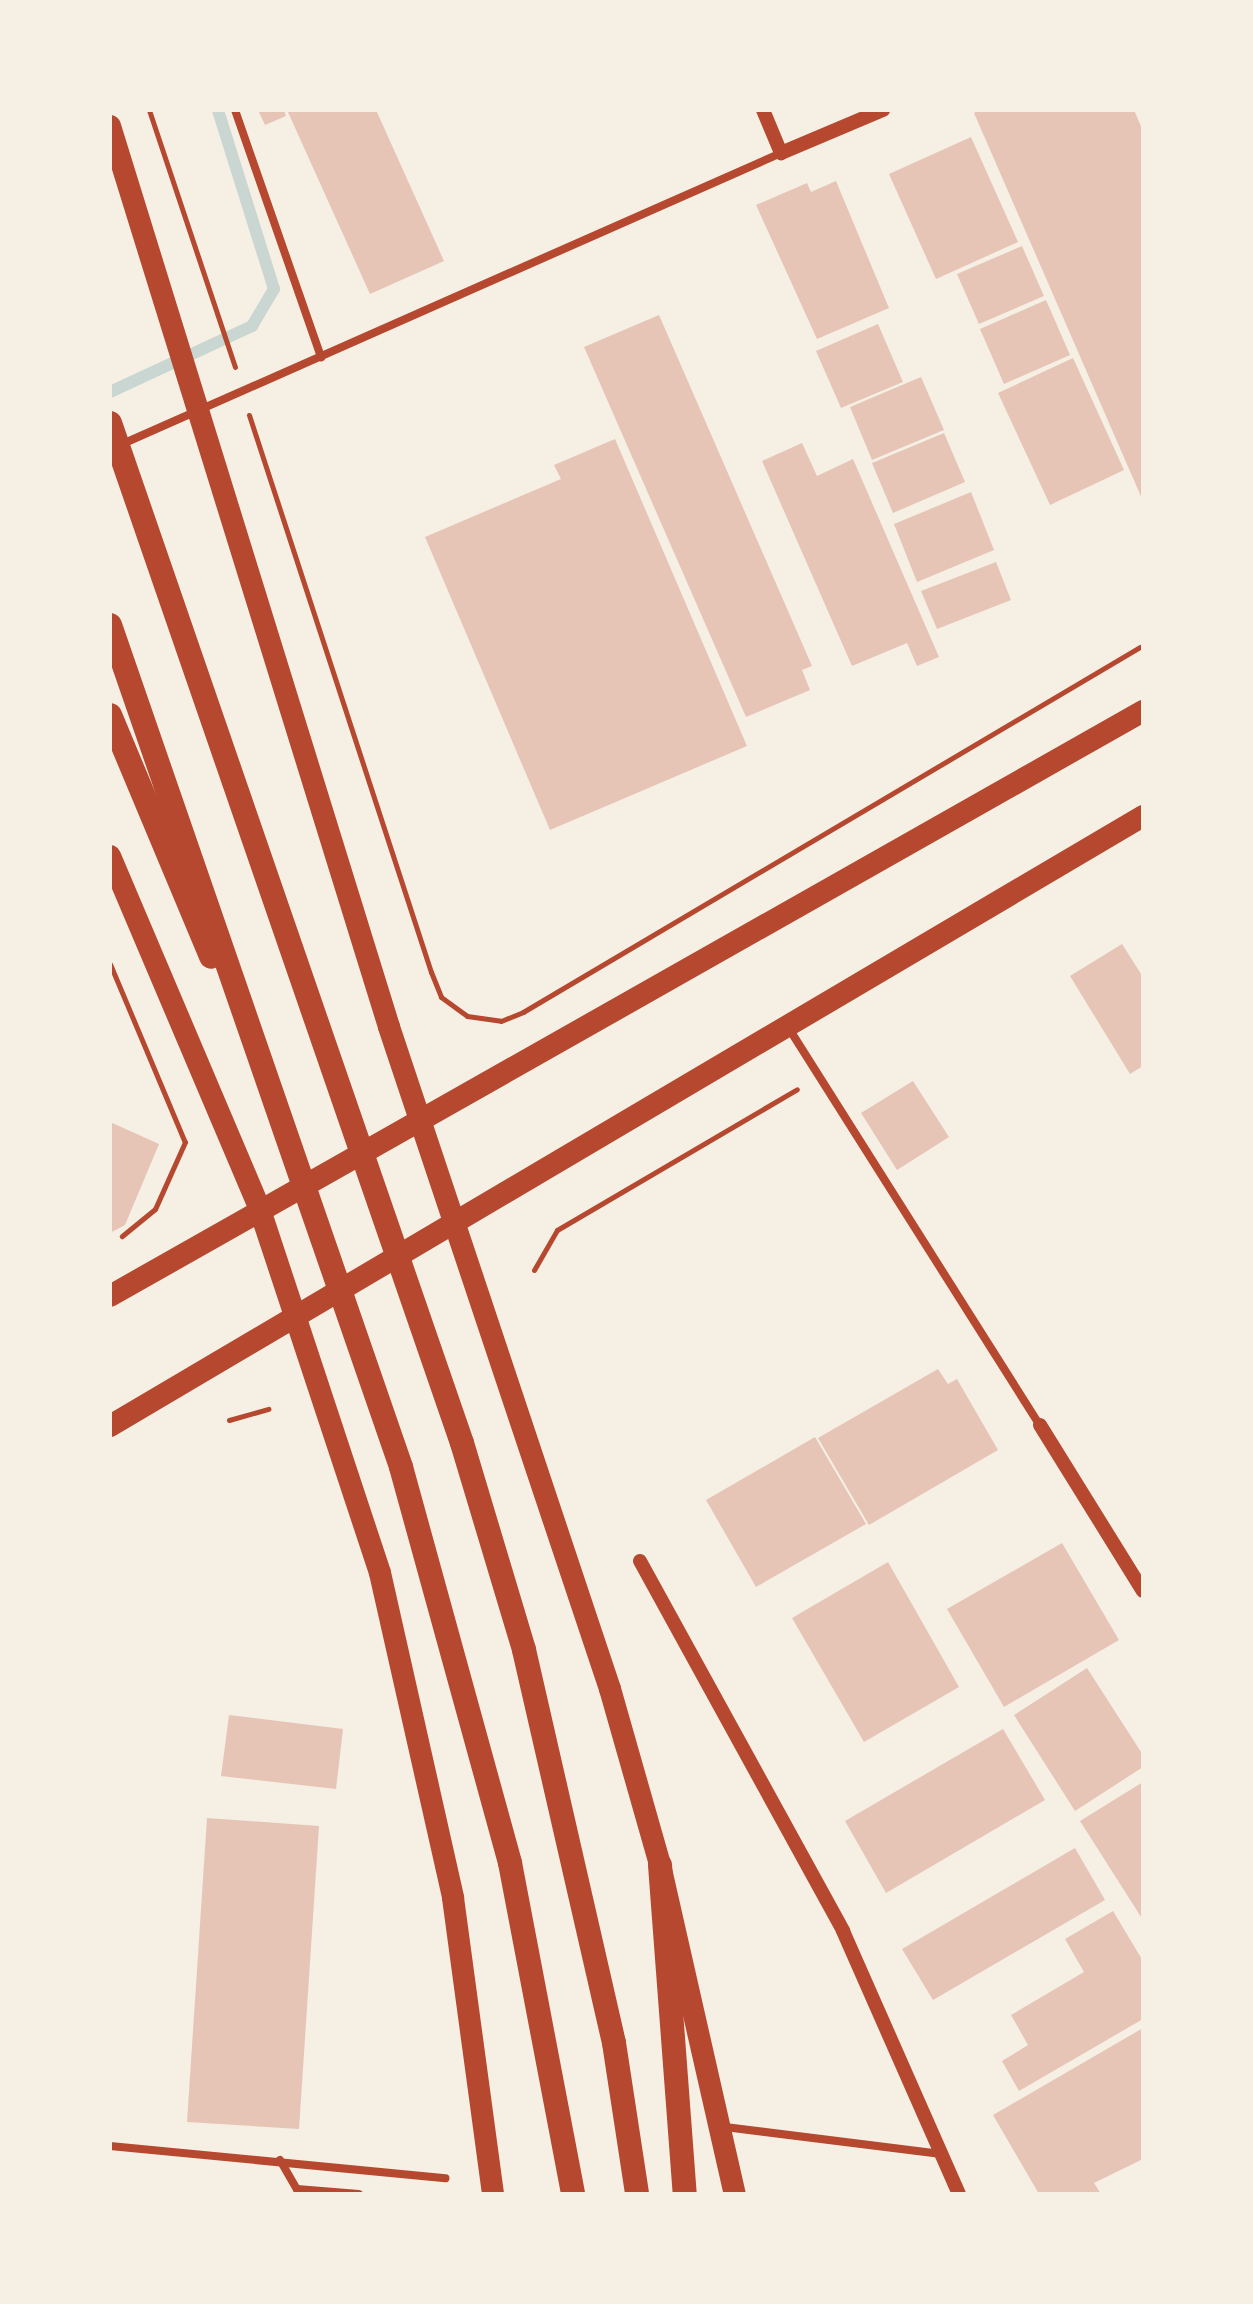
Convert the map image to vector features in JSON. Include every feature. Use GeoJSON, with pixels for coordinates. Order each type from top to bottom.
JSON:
{"type":"FeatureCollection","features":[{"type":"Feature","properties":{"kind":"highway"},"geometry":{"type":"LineString","coordinates":[[110,126],[203,408],[419,1115],[558,1525],[660,1865],[725,2127],[735,2194]]}},
{"type":"Feature","properties":{"kind":"highway"},"geometry":{"type":"LineString","coordinates":[[110,423],[462,1443],[506,1591],[572,1848],[637,2194]]}},
{"type":"Feature","properties":{"kind":"highway"},"geometry":{"type":"LineString","coordinates":[[110,625],[313,1203],[458,1661],[510,1863],[573,2194]]}},
{"type":"Feature","properties":{"kind":"highway"},"geometry":{"type":"LineString","coordinates":[[110,1296],[419,1115],[1143,711]]}},
{"type":"Feature","properties":{"kind":"highway"},"geometry":{"type":"LineString","coordinates":[[110,715],[313,1203]]}},
{"type":"Feature","properties":{"kind":"highway"},"geometry":{"type":"LineString","coordinates":[[110,1426],[1143,816]]}},
{"type":"Feature","properties":{"kind":"highway"},"geometry":{"type":"LineString","coordinates":[[110,856],[259,1207],[380,1573],[419,1721],[453,1898],[493,2194]]}},
{"type":"Feature","properties":{"kind":"highway"},"geometry":{"type":"LineString","coordinates":[[660,1865],[685,2194]]}},
{"type":"Feature","properties":{"kind":"street"},"geometry":{"type":"LineString","coordinates":[[235,110],[321,357]]}},
{"type":"Feature","properties":{"kind":"street"},"geometry":{"type":"LineString","coordinates":[[763,110],[781,153]]}},
{"type":"Feature","properties":{"kind":"street"},"geometry":{"type":"LineString","coordinates":[[110,449],[883,110]]}},
{"type":"Feature","properties":{"kind":"street"},"geometry":{"type":"LineString","coordinates":[[788,1027],[1143,1591]]}},
{"type":"Feature","properties":{"kind":"street"},"geometry":{"type":"LineString","coordinates":[[640,1561],[843,1931],[959,2194]]}},
{"type":"Feature","properties":{"kind":"street"},"geometry":{"type":"LineString","coordinates":[[725,2127],[943,2154]]}},
{"type":"Feature","properties":{"kind":"street"},"geometry":{"type":"LineString","coordinates":[[110,2146],[445,2178]]}},
{"type":"Feature","properties":{"kind":"street"},"geometry":{"type":"LineString","coordinates":[[280,2160],[297,2189],[359,2194]]}},
{"type":"Feature","properties":{"kind":"path"},"geometry":{"type":"LineString","coordinates":[[149,110],[431,972],[441,997],[467,1016],[501,1021],[523,1012],[1140,647]]}},
{"type":"Feature","properties":{"kind":"path"},"geometry":{"type":"LineString","coordinates":[[110,964],[185,1142],[155,1209],[122,1236]]}},
{"type":"Feature","properties":{"kind":"path"},"geometry":{"type":"LineString","coordinates":[[534,1270],[557,1230],[819,1076]]}},
{"type":"Feature","properties":{"kind":"path"},"geometry":{"type":"LineString","coordinates":[[229,1420],[268,1409]]}},
{"type":"Feature","properties":{"kind":"building"},"geometry":{"type":"Polygon","coordinates":[[[258,110],[284,110],[286,116],[265,125],[258,110]]]}},
{"type":"Feature","properties":{"kind":"building"},"geometry":{"type":"Polygon","coordinates":[[[287,110],[376,110],[444,261],[370,294],[287,110]]]}},
{"type":"Feature","properties":{"kind":"building"},"geometry":{"type":"Polygon","coordinates":[[[980,110],[1134,110],[1143,131],[1143,501],[974,113],[980,110]]]}},
{"type":"Feature","properties":{"kind":"building"},"geometry":{"type":"Polygon","coordinates":[[[971,137],[1018,242],[936,279],[889,174],[971,137]]]}},
{"type":"Feature","properties":{"kind":"building"},"geometry":{"type":"Polygon","coordinates":[[[836,181],[889,308],[817,339],[756,205],[807,183],[811,192],[836,181]]]}},
{"type":"Feature","properties":{"kind":"building"},"geometry":{"type":"Polygon","coordinates":[[[1022,246],[1044,296],[979,324],[957,274],[1022,246]]]}},
{"type":"Feature","properties":{"kind":"building"},"geometry":{"type":"Polygon","coordinates":[[[1046,300],[1070,355],[1004,384],[980,329],[1046,300]]]}},
{"type":"Feature","properties":{"kind":"building"},"geometry":{"type":"Polygon","coordinates":[[[659,315],[812,666],[802,670],[810,690],[746,717],[584,347],[659,315]]]}},
{"type":"Feature","properties":{"kind":"building"},"geometry":{"type":"Polygon","coordinates":[[[878,324],[903,382],[841,408],[816,351],[878,324]]]}},
{"type":"Feature","properties":{"kind":"building"},"geometry":{"type":"Polygon","coordinates":[[[1073,358],[1124,470],[1050,505],[998,393],[1073,358]]]}},
{"type":"Feature","properties":{"kind":"building"},"geometry":{"type":"Polygon","coordinates":[[[921,377],[944,430],[872,460],[850,407],[921,377]]]}},
{"type":"Feature","properties":{"kind":"building"},"geometry":{"type":"Polygon","coordinates":[[[944,433],[965,482],[893,513],[872,463],[944,433]]]}},
{"type":"Feature","properties":{"kind":"building"},"geometry":{"type":"Polygon","coordinates":[[[615,439],[747,746],[550,830],[425,537],[561,479],[554,465],[615,439]]]}},
{"type":"Feature","properties":{"kind":"building"},"geometry":{"type":"Polygon","coordinates":[[[802,443],[817,476],[853,459],[939,657],[917,666],[907,643],[852,666],[762,461],[802,443]]]}},
{"type":"Feature","properties":{"kind":"building"},"geometry":{"type":"Polygon","coordinates":[[[971,492],[994,550],[917,582],[894,524],[971,492]]]}},
{"type":"Feature","properties":{"kind":"building"},"geometry":{"type":"Polygon","coordinates":[[[996,562],[1011,600],[937,629],[921,591],[996,562]]]}},
{"type":"Feature","properties":{"kind":"building"},"geometry":{"type":"Polygon","coordinates":[[[1122,944],[1143,977],[1143,1066],[1130,1074],[1070,976],[1122,944]]]}},
{"type":"Feature","properties":{"kind":"building"},"geometry":{"type":"Polygon","coordinates":[[[913,1081],[949,1137],[897,1170],[861,1113],[913,1081]]]}},
{"type":"Feature","properties":{"kind":"building"},"geometry":{"type":"Polygon","coordinates":[[[110,1122],[159,1144],[125,1225],[110,1233],[110,1122]]]}},
{"type":"Feature","properties":{"kind":"building"},"geometry":{"type":"Polygon","coordinates":[[[938,1369],[948,1384],[957,1379],[998,1450],[869,1525],[818,1438],[938,1369]]]}},
{"type":"Feature","properties":{"kind":"building"},"geometry":{"type":"Polygon","coordinates":[[[815,1437],[866,1524],[756,1587],[706,1500],[815,1437]]]}},
{"type":"Feature","properties":{"kind":"building"},"geometry":{"type":"Polygon","coordinates":[[[1062,1543],[1119,1640],[1004,1707],[947,1609],[1062,1543]]]}},
{"type":"Feature","properties":{"kind":"building"},"geometry":{"type":"Polygon","coordinates":[[[888,1562],[959,1687],[864,1742],[792,1618],[888,1562]]]}},
{"type":"Feature","properties":{"kind":"building"},"geometry":{"type":"Polygon","coordinates":[[[1087,1668],[1143,1755],[1143,1767],[1075,1811],[1014,1715],[1087,1668]]]}},
{"type":"Feature","properties":{"kind":"building"},"geometry":{"type":"Polygon","coordinates":[[[229,1715],[343,1729],[336,1789],[221,1776],[229,1715]]]}},
{"type":"Feature","properties":{"kind":"building"},"geometry":{"type":"Polygon","coordinates":[[[1003,1729],[1045,1800],[886,1893],[845,1821],[1003,1729]]]}},
{"type":"Feature","properties":{"kind":"building"},"geometry":{"type":"Polygon","coordinates":[[[1143,1782],[1143,1920],[1080,1821],[1143,1782]]]}},
{"type":"Feature","properties":{"kind":"building"},"geometry":{"type":"Polygon","coordinates":[[[207,1818],[319,1826],[299,2129],[187,2122],[207,1818]]]}},
{"type":"Feature","properties":{"kind":"building"},"geometry":{"type":"Polygon","coordinates":[[[1075,1848],[1105,1900],[933,2000],[902,1949],[1075,1848]]]}},
{"type":"Feature","properties":{"kind":"building"},"geometry":{"type":"Polygon","coordinates":[[[1113,1911],[1143,1961],[1143,2019],[1019,2091],[1002,2061],[1028,2045],[1011,2015],[1084,1972],[1065,1939],[1113,1911]]]}},
{"type":"Feature","properties":{"kind":"building"},"geometry":{"type":"Polygon","coordinates":[[[1143,2028],[1143,2159],[1094,2183],[1101,2194],[1039,2194],[993,2115],[1143,2028]]]}},
{"type":"Feature","properties":{"kind":"waterway"},"geometry":{"type":"LineString","coordinates":[[110,392],[252,326],[274,289],[218,110]]}}]}
